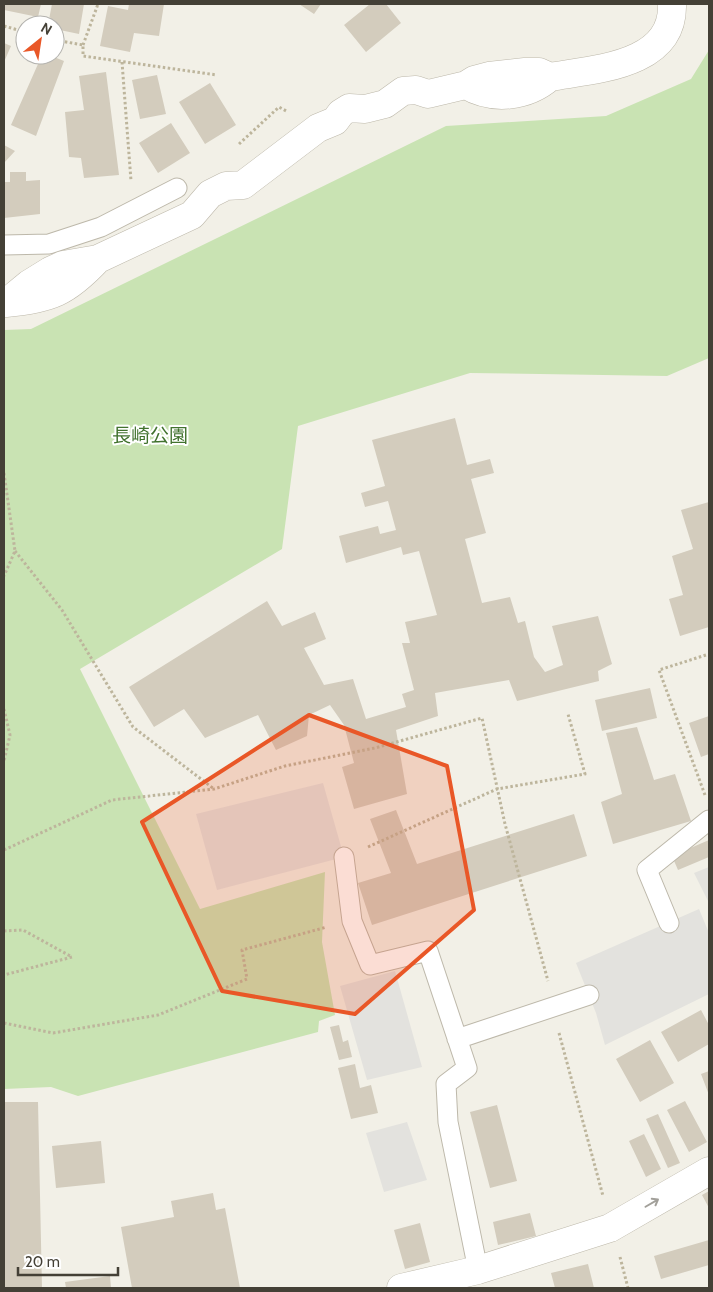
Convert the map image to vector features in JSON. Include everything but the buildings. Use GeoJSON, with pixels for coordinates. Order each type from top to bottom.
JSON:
{"type":"FeatureCollection","features":[{"type":"Feature","properties":{"kind":"street"},"geometry":{"type":"LineString","coordinates":[[5,303],[50,270],[62,265],[98,260],[192,215],[210,194],[226,186],[243,185],[318,128],[335,121],[341,113],[349,108],[375,106],[403,91],[416,90],[428,94],[466,85],[474,80],[507,73],[539,72],[550,77],[625,63],[646,54],[667,28],[672,13],[672,4]]}},
{"type":"Feature","properties":{"kind":"street"},"geometry":{"type":"LineString","coordinates":[[401,1288],[478,1270],[610,1228],[709,1171]]}},
{"type":"Feature","properties":{"kind":"lane"},"geometry":{"type":"LineString","coordinates":[[4,245],[49,244],[101,227],[177,188]]}},
{"type":"Feature","properties":{"kind":"lane"},"geometry":{"type":"LineString","coordinates":[[669,923],[647,870],[709,820]]}},
{"type":"Feature","properties":{"kind":"lane"},"geometry":{"type":"LineString","coordinates":[[344,857],[352,921],[370,965],[428,951],[467,1068],[446,1084],[448,1122],[478,1270]]}},
{"type":"Feature","properties":{"kind":"lane"},"geometry":{"type":"LineString","coordinates":[[457,1039],[589,995]]}},
{"type":"Feature","properties":{"kind":"path"},"geometry":{"type":"LineString","coordinates":[[98,4],[83,45],[83,56],[217,75]]}},
{"type":"Feature","properties":{"kind":"path"},"geometry":{"type":"LineString","coordinates":[[65,42],[83,45]]}},
{"type":"Feature","properties":{"kind":"path"},"geometry":{"type":"LineString","coordinates":[[122,62],[133,210]]}},
{"type":"Feature","properties":{"kind":"path"},"geometry":{"type":"LineString","coordinates":[[4,473],[15,551],[62,610],[133,727],[214,789]]}},
{"type":"Feature","properties":{"kind":"path"},"geometry":{"type":"LineString","coordinates":[[4,576],[15,551]]}},
{"type":"Feature","properties":{"kind":"path"},"geometry":{"type":"LineString","coordinates":[[706,798],[658,670],[709,654]]}},
{"type":"Feature","properties":{"kind":"path"},"geometry":{"type":"LineString","coordinates":[[4,710],[10,736],[4,761]]}},
{"type":"Feature","properties":{"kind":"path"},"geometry":{"type":"LineString","coordinates":[[344,857],[497,790],[585,774],[568,714]]}},
{"type":"Feature","properties":{"kind":"path"},"geometry":{"type":"LineString","coordinates":[[4,850],[112,800],[214,789],[285,766],[375,748],[482,718],[497,790],[548,980]]}},
{"type":"Feature","properties":{"kind":"path"},"geometry":{"type":"LineString","coordinates":[[4,1023],[53,1033],[158,1015],[246,979],[242,950],[352,921]]}},
{"type":"Feature","properties":{"kind":"path"},"geometry":{"type":"LineString","coordinates":[[4,931],[24,930],[72,957],[4,975]]}},
{"type":"Feature","properties":{"kind":"path"},"geometry":{"type":"LineString","coordinates":[[570,1069],[604,1198]]}},
{"type":"Feature","properties":{"kind":"path"},"geometry":{"type":"LineString","coordinates":[[619,1255],[628,1288]]}},
{"type":"Feature","properties":{"kind":"highlighted area"},"geometry":{"type":"Polygon","coordinates":[[[309,715],[447,766],[474,910],[355,1014],[222,991],[142,822],[309,715]]]}},
{"type":"Feature","properties":{"kind":"green space","name":"長崎公園"},"geometry":{"type":"Polygon","coordinates":[[[709,50],[709,358],[667,376],[470,373],[298,426],[282,549],[80,669],[200,909],[325,872],[322,942],[335,1015],[319,1021],[318,1032],[78,1096],[51,1087],[4,1089],[4,330],[31,329],[446,126],[606,116],[691,79],[709,50]]]}},
{"type":"Feature","properties":{"kind":"shaded area"},"geometry":{"type":"Polygon","coordinates":[[[323,783],[344,857],[217,890],[196,814],[323,783]]]}},
{"type":"Feature","properties":{"kind":"shaded area"},"geometry":{"type":"Polygon","coordinates":[[[709,867],[709,903],[694,873],[709,867]]]}},
{"type":"Feature","properties":{"kind":"shaded area"},"geometry":{"type":"Polygon","coordinates":[[[699,909],[709,933],[709,994],[605,1045],[596,1013],[576,963],[699,909]]]}},
{"type":"Feature","properties":{"kind":"shaded area"},"geometry":{"type":"Polygon","coordinates":[[[395,971],[422,1067],[367,1080],[340,986],[395,971]]]}},
{"type":"Feature","properties":{"kind":"shaded area"},"geometry":{"type":"Polygon","coordinates":[[[407,1122],[427,1180],[384,1192],[366,1133],[407,1122]]]}}]}
